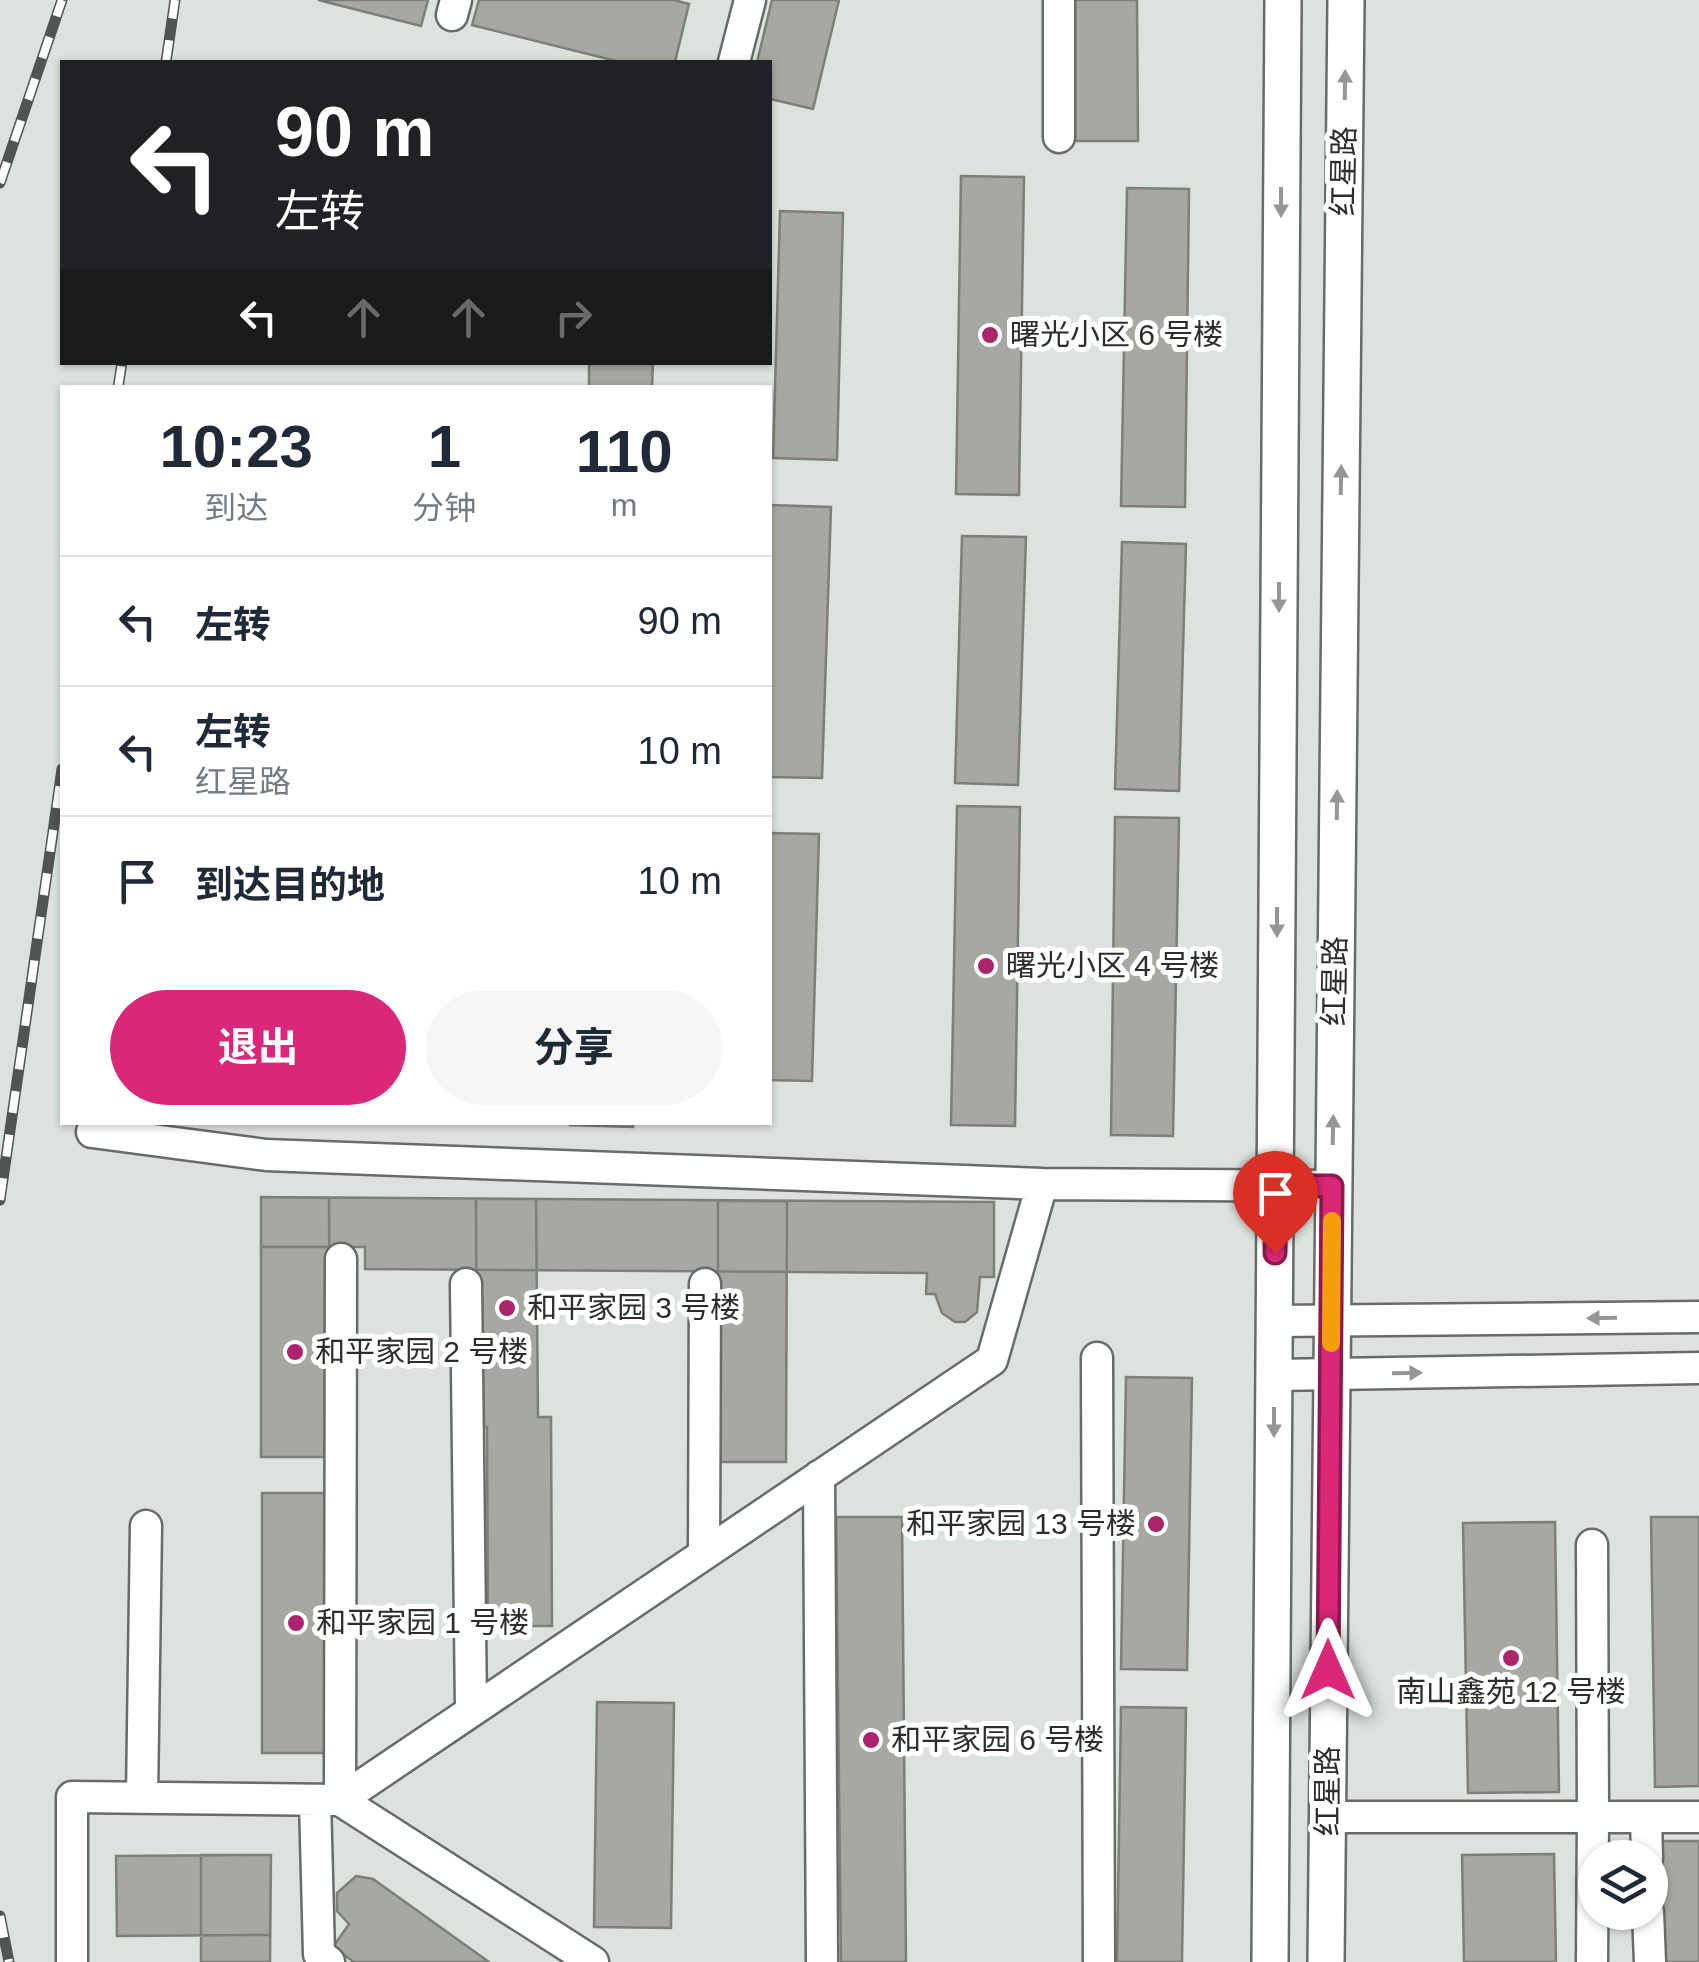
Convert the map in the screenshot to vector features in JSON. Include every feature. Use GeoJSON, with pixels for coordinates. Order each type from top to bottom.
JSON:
{"type":"FeatureCollection","features":[{"type":"Feature","properties":{"kind":"street"},"geometry":{"type":"LineString","coordinates":[[735,60],[750,0]]}},
{"type":"Feature","properties":{"kind":"street"},"geometry":{"type":"LineString","coordinates":[[1059,0],[1059,137]]}},
{"type":"Feature","properties":{"kind":"street","name":"红星路"},"geometry":{"type":"LineString","coordinates":[[1270,1962],[1282,0]]}},
{"type":"Feature","properties":{"kind":"street","name":"红星路"},"geometry":{"type":"LineString","coordinates":[[1326,1962],[1346,0]]}},
{"type":"Feature","properties":{"kind":"street"},"geometry":{"type":"LineString","coordinates":[[92,1132],[266,1156],[1042,1184],[1332,1186]]}},
{"type":"Feature","properties":{"kind":"street"},"geometry":{"type":"LineString","coordinates":[[328,1800],[471,1711],[992,1360],[1042,1184]]}},
{"type":"Feature","properties":{"kind":"street"},"geometry":{"type":"LineString","coordinates":[[329,1962],[319,1954],[328,1800],[341,1259]]}},
{"type":"Feature","properties":{"kind":"street"},"geometry":{"type":"LineString","coordinates":[[466,1284],[471,1711]]}},
{"type":"Feature","properties":{"kind":"street"},"geometry":{"type":"LineString","coordinates":[[704,1553],[705,1284]]}},
{"type":"Feature","properties":{"kind":"street"},"geometry":{"type":"LineString","coordinates":[[1275,1321],[1699,1317]]}},
{"type":"Feature","properties":{"kind":"street"},"geometry":{"type":"LineString","coordinates":[[1097,1358],[1099,1962]]}},
{"type":"Feature","properties":{"kind":"street"},"geometry":{"type":"LineString","coordinates":[[1275,1375],[1699,1368]]}},
{"type":"Feature","properties":{"kind":"street"},"geometry":{"type":"LineString","coordinates":[[819,1476],[822,1962]]}},
{"type":"Feature","properties":{"kind":"street"},"geometry":{"type":"LineString","coordinates":[[142,1797],[146,1526]]}},
{"type":"Feature","properties":{"kind":"street"},"geometry":{"type":"LineString","coordinates":[[1592,1545],[1592,1962]]}},
{"type":"Feature","properties":{"kind":"street"},"geometry":{"type":"LineString","coordinates":[[72,1962],[72,1797],[142,1797],[328,1800],[593,1962]]}},
{"type":"Feature","properties":{"kind":"street"},"geometry":{"type":"LineString","coordinates":[[1328,1817],[1699,1817]]}},
{"type":"Feature","properties":{"kind":"street"},"geometry":{"type":"LineString","coordinates":[[1646,1817],[1647,1840]]}},
{"type":"Feature","properties":{"kind":"street"},"geometry":{"type":"LineString","coordinates":[[1649,1930],[1650,1962]]}},
{"type":"Feature","properties":{"kind":"building"},"geometry":{"type":"Polygon","coordinates":[[[318,0],[428,0],[421,26],[318,0]]]}},
{"type":"Feature","properties":{"kind":"building"},"geometry":{"type":"Polygon","coordinates":[[[479,0],[674,0],[689,4],[675,60],[612,60],[472,25],[479,0]]]}},
{"type":"Feature","properties":{"kind":"building"},"geometry":{"type":"Polygon","coordinates":[[[772,0],[839,0],[813,109],[772,99],[772,60],[757,60],[772,0]]]}},
{"type":"Feature","properties":{"kind":"building"},"geometry":{"type":"Polygon","coordinates":[[[1073,0],[1137,0],[1138,141],[1074,141],[1073,0]]]}},
{"type":"Feature","properties":{"kind":"building","name":"曙光小区 6 号楼"},"geometry":{"type":"Polygon","coordinates":[[[961,176],[1024,177],[1019,495],[956,494],[961,176]]]}},
{"type":"Feature","properties":{"kind":"building"},"geometry":{"type":"Polygon","coordinates":[[[1127,188],[1189,189],[1185,507],[1121,506],[1127,188]]]}},
{"type":"Feature","properties":{"kind":"building"},"geometry":{"type":"Polygon","coordinates":[[[780,211],[843,213],[837,460],[773,458],[780,211]]]}},
{"type":"Feature","properties":{"kind":"building"},"geometry":{"type":"Polygon","coordinates":[[[589,365],[653,365],[652,385],[589,385],[589,365]]]}},
{"type":"Feature","properties":{"kind":"building"},"geometry":{"type":"Polygon","coordinates":[[[772,505],[831,507],[822,778],[772,777],[772,505]]]}},
{"type":"Feature","properties":{"kind":"building"},"geometry":{"type":"Polygon","coordinates":[[[962,536],[1026,537],[1018,785],[955,783],[962,536]]]}},
{"type":"Feature","properties":{"kind":"building"},"geometry":{"type":"Polygon","coordinates":[[[1122,542],[1186,544],[1179,791],[1115,789],[1122,542]]]}},
{"type":"Feature","properties":{"kind":"building","name":"曙光小区 4 号楼"},"geometry":{"type":"Polygon","coordinates":[[[957,806],[1020,807],[1015,1126],[951,1125],[957,806]]]}},
{"type":"Feature","properties":{"kind":"building"},"geometry":{"type":"Polygon","coordinates":[[[1115,817],[1179,818],[1173,1136],[1111,1135],[1115,817]]]}},
{"type":"Feature","properties":{"kind":"building"},"geometry":{"type":"Polygon","coordinates":[[[772,833],[819,834],[812,1081],[772,1080],[772,833]]]}},
{"type":"Feature","properties":{"kind":"building"},"geometry":{"type":"Polygon","coordinates":[[[570,1125],[633,1125],[633,1127],[570,1125]]]}},
{"type":"Feature","properties":{"kind":"building","name":"和平家园 2 号楼"},"geometry":{"type":"Polygon","coordinates":[[[261,1197],[329,1198],[330,1457],[261,1457],[261,1197]]]}},
{"type":"Feature","properties":{"kind":"building"},"geometry":{"type":"Polygon","coordinates":[[[261,1197],[994,1202],[994,1277],[980,1277],[977,1312],[965,1322],[955,1322],[942,1313],[935,1294],[926,1294],[927,1273],[365,1269],[365,1247],[261,1247],[261,1197]]]}},
{"type":"Feature","properties":{"kind":"building","name":"和平家园 3 号楼"},"geometry":{"type":"Polygon","coordinates":[[[476,1199],[536,1199],[538,1417],[551,1417],[552,1626],[488,1626],[487,1427],[477,1427],[476,1199]]]}},
{"type":"Feature","properties":{"kind":"building"},"geometry":{"type":"Polygon","coordinates":[[[718,1201],[787,1201],[786,1462],[718,1462],[718,1201]]]}},
{"type":"Feature","properties":{"kind":"building","name":"和平家园 13 号楼"},"geometry":{"type":"Polygon","coordinates":[[[1126,1377],[1192,1378],[1187,1670],[1121,1669],[1126,1377]]]}},
{"type":"Feature","properties":{"kind":"building","name":"和平家园 1 号楼"},"geometry":{"type":"Polygon","coordinates":[[[262,1493],[331,1493],[331,1753],[262,1753],[262,1493]]]}},
{"type":"Feature","properties":{"kind":"building","name":"和平家园 6 号楼"},"geometry":{"type":"Polygon","coordinates":[[[836,1517],[902,1517],[906,1962],[841,1962],[836,1517]]]}},
{"type":"Feature","properties":{"kind":"building"},"geometry":{"type":"Polygon","coordinates":[[[1651,1517],[1699,1517],[1699,1786],[1655,1787],[1651,1517]]]}},
{"type":"Feature","properties":{"kind":"building","name":"南山鑫苑 12 号楼"},"geometry":{"type":"Polygon","coordinates":[[[1555,1522],[1559,1792],[1468,1793],[1463,1523],[1555,1522]]]}},
{"type":"Feature","properties":{"kind":"building"},"geometry":{"type":"Polygon","coordinates":[[[597,1702],[674,1703],[671,1928],[594,1927],[597,1702]]]}},
{"type":"Feature","properties":{"kind":"building"},"geometry":{"type":"Polygon","coordinates":[[[1121,1707],[1186,1708],[1182,1962],[1117,1962],[1121,1707]]]}},
{"type":"Feature","properties":{"kind":"building"},"geometry":{"type":"Polygon","coordinates":[[[1668,1841],[1699,1841],[1699,1962],[1664,1962],[1668,1841]]]}},
{"type":"Feature","properties":{"kind":"building"},"geometry":{"type":"Polygon","coordinates":[[[1554,1854],[1556,1962],[1464,1962],[1462,1855],[1554,1854]]]}},
{"type":"Feature","properties":{"kind":"building"},"geometry":{"type":"Polygon","coordinates":[[[201,1855],[271,1855],[270,1962],[201,1962],[201,1855]]]}},
{"type":"Feature","properties":{"kind":"building"},"geometry":{"type":"Polygon","coordinates":[[[271,1855],[270,1935],[117,1936],[116,1856],[271,1855]]]}},
{"type":"Feature","properties":{"kind":"building"},"geometry":{"type":"Polygon","coordinates":[[[356,1876],[373,1879],[489,1962],[354,1962],[333,1947],[349,1924],[337,1911],[337,1893],[356,1876]]]}},
{"type":"Feature","properties":{"kind":"railway"},"geometry":{"type":"LineString","coordinates":[[0,183],[62,0]]}},
{"type":"Feature","properties":{"kind":"railway"},"geometry":{"type":"LineString","coordinates":[[166,60],[175,0]]}},
{"type":"Feature","properties":{"kind":"railway"},"geometry":{"type":"LineString","coordinates":[[118,385],[122,365]]}},
{"type":"Feature","properties":{"kind":"railway"},"geometry":{"type":"LineString","coordinates":[[0,1200],[60,783]]}},
{"type":"Feature","properties":{"kind":"railway"},"geometry":{"type":"LineString","coordinates":[[0,1916],[9,1962]]}},
{"type":"Feature","properties":{"kind":"slow traffic"},"geometry":{"type":"LineString","coordinates":[[1331,1343],[1332,1221]]}},
{"type":"Feature","properties":{"kind":"place","name":"曙光小区 6 号楼"},"geometry":{"type":"Point","coordinates":[990,335]}},
{"type":"Feature","properties":{"kind":"place","name":"曙光小区 4 号楼"},"geometry":{"type":"Point","coordinates":[986,966]}},
{"type":"Feature","properties":{"kind":"place","name":"和平家园 3 号楼"},"geometry":{"type":"Point","coordinates":[507,1308]}},
{"type":"Feature","properties":{"kind":"place","name":"和平家园 2 号楼"},"geometry":{"type":"Point","coordinates":[295,1352]}},
{"type":"Feature","properties":{"kind":"place","name":"和平家园 13 号楼"},"geometry":{"type":"Point","coordinates":[1156,1524]}},
{"type":"Feature","properties":{"kind":"place","name":"和平家园 1 号楼"},"geometry":{"type":"Point","coordinates":[296,1623]}},
{"type":"Feature","properties":{"kind":"place","name":"南山鑫苑 12 号楼"},"geometry":{"type":"Point","coordinates":[1511,1658]}},
{"type":"Feature","properties":{"kind":"place","name":"和平家园 6 号楼"},"geometry":{"type":"Point","coordinates":[871,1740]}},
{"type":"Feature","properties":{"kind":"route"},"geometry":{"type":"LineString","coordinates":[[1275,1253],[1276,1186],[1332,1186],[1328,1670]]}}]}
